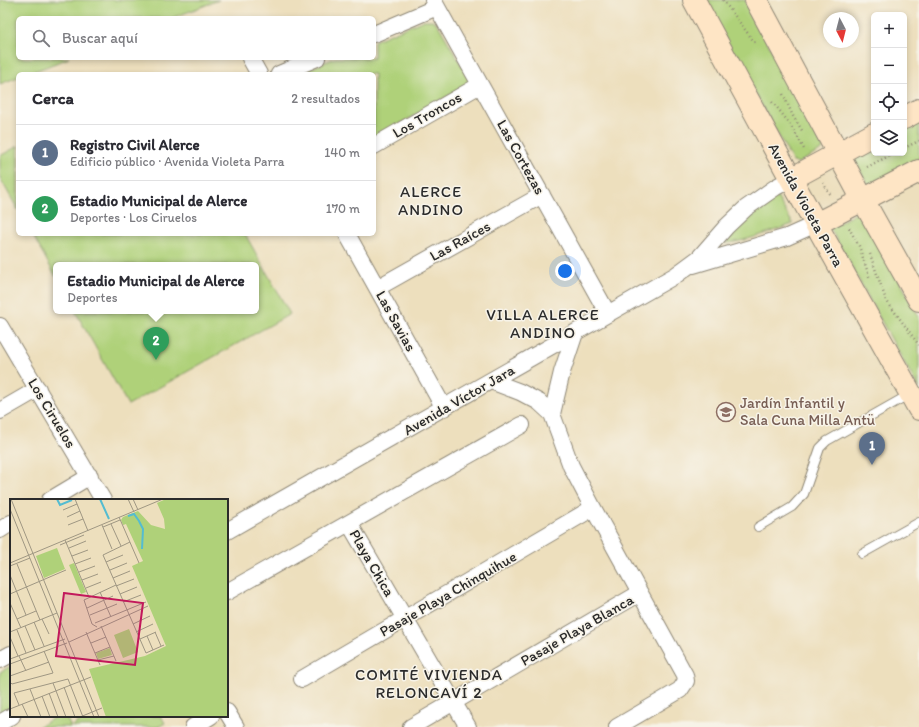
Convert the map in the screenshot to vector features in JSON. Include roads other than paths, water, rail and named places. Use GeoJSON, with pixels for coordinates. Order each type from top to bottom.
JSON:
{"type":"FeatureCollection","features":[{"type":"Feature","properties":{"kind":"main road","name":"Avenida Violeta Parra"},"geometry":{"type":"LineString","coordinates":[[694,0],[791,179],[915,401]]}},
{"type":"Feature","properties":{"kind":"main road"},"geometry":{"type":"LineString","coordinates":[[756,0],[863,200],[919,300]]}},
{"type":"Feature","properties":{"kind":"main road"},"geometry":{"type":"LineString","coordinates":[[907,116],[919,110]]}},
{"type":"Feature","properties":{"kind":"main road"},"geometry":{"type":"LineString","coordinates":[[791,179],[871,136]]}},
{"type":"Feature","properties":{"kind":"main road"},"geometry":{"type":"LineString","coordinates":[[816,224],[919,171]]}},
{"type":"Feature","properties":{"kind":"street"},"geometry":{"type":"LineString","coordinates":[[376,33],[435,3]]}},
{"type":"Feature","properties":{"kind":"street","name":"Las Cortezas"},"geometry":{"type":"LineString","coordinates":[[435,3],[608,314]]}},
{"type":"Feature","properties":{"kind":"street"},"geometry":{"type":"LineString","coordinates":[[251,60],[258,72]]}},
{"type":"Feature","properties":{"kind":"street"},"geometry":{"type":"LineString","coordinates":[[284,72],[312,60]]}},
{"type":"Feature","properties":{"kind":"street","name":"Los Troncos"},"geometry":{"type":"LineString","coordinates":[[376,145],[480,85]]}},
{"type":"Feature","properties":{"kind":"street","name":"Avenida Víctor Jara"},"geometry":{"type":"LineString","coordinates":[[228,530],[656,287],[694,262],[737,216],[758,199],[791,179]]}},
{"type":"Feature","properties":{"kind":"street","name":"Las Raíces"},"geometry":{"type":"LineString","coordinates":[[377,288],[542,195]]}},
{"type":"Feature","properties":{"kind":"street","name":"Avenida Víctor Jara"},"geometry":{"type":"LineString","coordinates":[[694,262],[787,237],[816,224]]}},
{"type":"Feature","properties":{"kind":"street","name":"Las Savias"},"geometry":{"type":"LineString","coordinates":[[348,236],[444,408]]}},
{"type":"Feature","properties":{"kind":"street","name":"Los Ciruelos"},"geometry":{"type":"LineString","coordinates":[[0,326],[102,499]]}},
{"type":"Feature","properties":{"kind":"street"},"geometry":{"type":"LineString","coordinates":[[552,414],[562,372],[575,333]]}},
{"type":"Feature","properties":{"kind":"street"},"geometry":{"type":"LineString","coordinates":[[491,381],[520,392],[539,402],[552,414],[571,466],[686,675],[686,681],[680,690],[623,725]]}},
{"type":"Feature","properties":{"kind":"street"},"geometry":{"type":"LineString","coordinates":[[0,412],[38,389]]}},
{"type":"Feature","properties":{"kind":"street"},"geometry":{"type":"LineString","coordinates":[[228,591],[522,425]]}},
{"type":"Feature","properties":{"kind":"street"},"geometry":{"type":"LineString","coordinates":[[52,499],[90,476]]}},
{"type":"Feature","properties":{"kind":"street","name":"Pasaje Playa Chinquihue"},"geometry":{"type":"LineString","coordinates":[[302,679],[593,508]]}},
{"type":"Feature","properties":{"kind":"street","name":"Playa Chica"},"geometry":{"type":"LineString","coordinates":[[349,523],[468,727]]}},
{"type":"Feature","properties":{"kind":"street"},"geometry":{"type":"LineString","coordinates":[[0,530],[10,524]]}},
{"type":"Feature","properties":{"kind":"street","name":"Pasaje Playa Blanca"},"geometry":{"type":"LineString","coordinates":[[411,727],[640,593]]}},
{"type":"Feature","properties":{"kind":"street"},"geometry":{"type":"LineString","coordinates":[[0,660],[10,655]]}},
{"type":"Feature","properties":{"kind":"street"},"geometry":{"type":"LineString","coordinates":[[228,714],[236,727]]}},
{"type":"Feature","properties":{"kind":"street"},"geometry":{"type":"LineString","coordinates":[[0,723],[10,717]]}},
{"type":"Feature","properties":{"kind":"street"},"geometry":{"type":"LineString","coordinates":[[192,727],[209,717]]}},
{"type":"Feature","properties":{"kind":"lane"},"geometry":{"type":"LineString","coordinates":[[758,527],[792,507],[804,494],[820,448],[827,441],[915,401]]}},
{"type":"Feature","properties":{"kind":"lane"},"geometry":{"type":"LineString","coordinates":[[862,554],[919,522]]}},
{"type":"Feature","properties":{"kind":"place","name":"Estadio Municipal de Alerce"},"geometry":{"type":"Point","coordinates":[156,360]}},
{"type":"Feature","properties":{"kind":"place","name":"Jardín Infantil y Sala Cuna Milla Antü"},"geometry":{"type":"Point","coordinates":[726,412]}},
{"type":"Feature","properties":{"kind":"place","name":"Registro Civil Alerce"},"geometry":{"type":"Point","coordinates":[872,465]}},
{"type":"Feature","properties":{"kind":"district","name":"ALERCE ANDINO"},"geometry":{"type":"Point","coordinates":[431,200]}},
{"type":"Feature","properties":{"kind":"district","name":"VILLA ALERCE ANDINO"},"geometry":{"type":"Point","coordinates":[543,323]}},
{"type":"Feature","properties":{"kind":"district","name":"COMITÉ VIVIENDA RELONCAVÍ 2"},"geometry":{"type":"Point","coordinates":[429,683]}}]}
